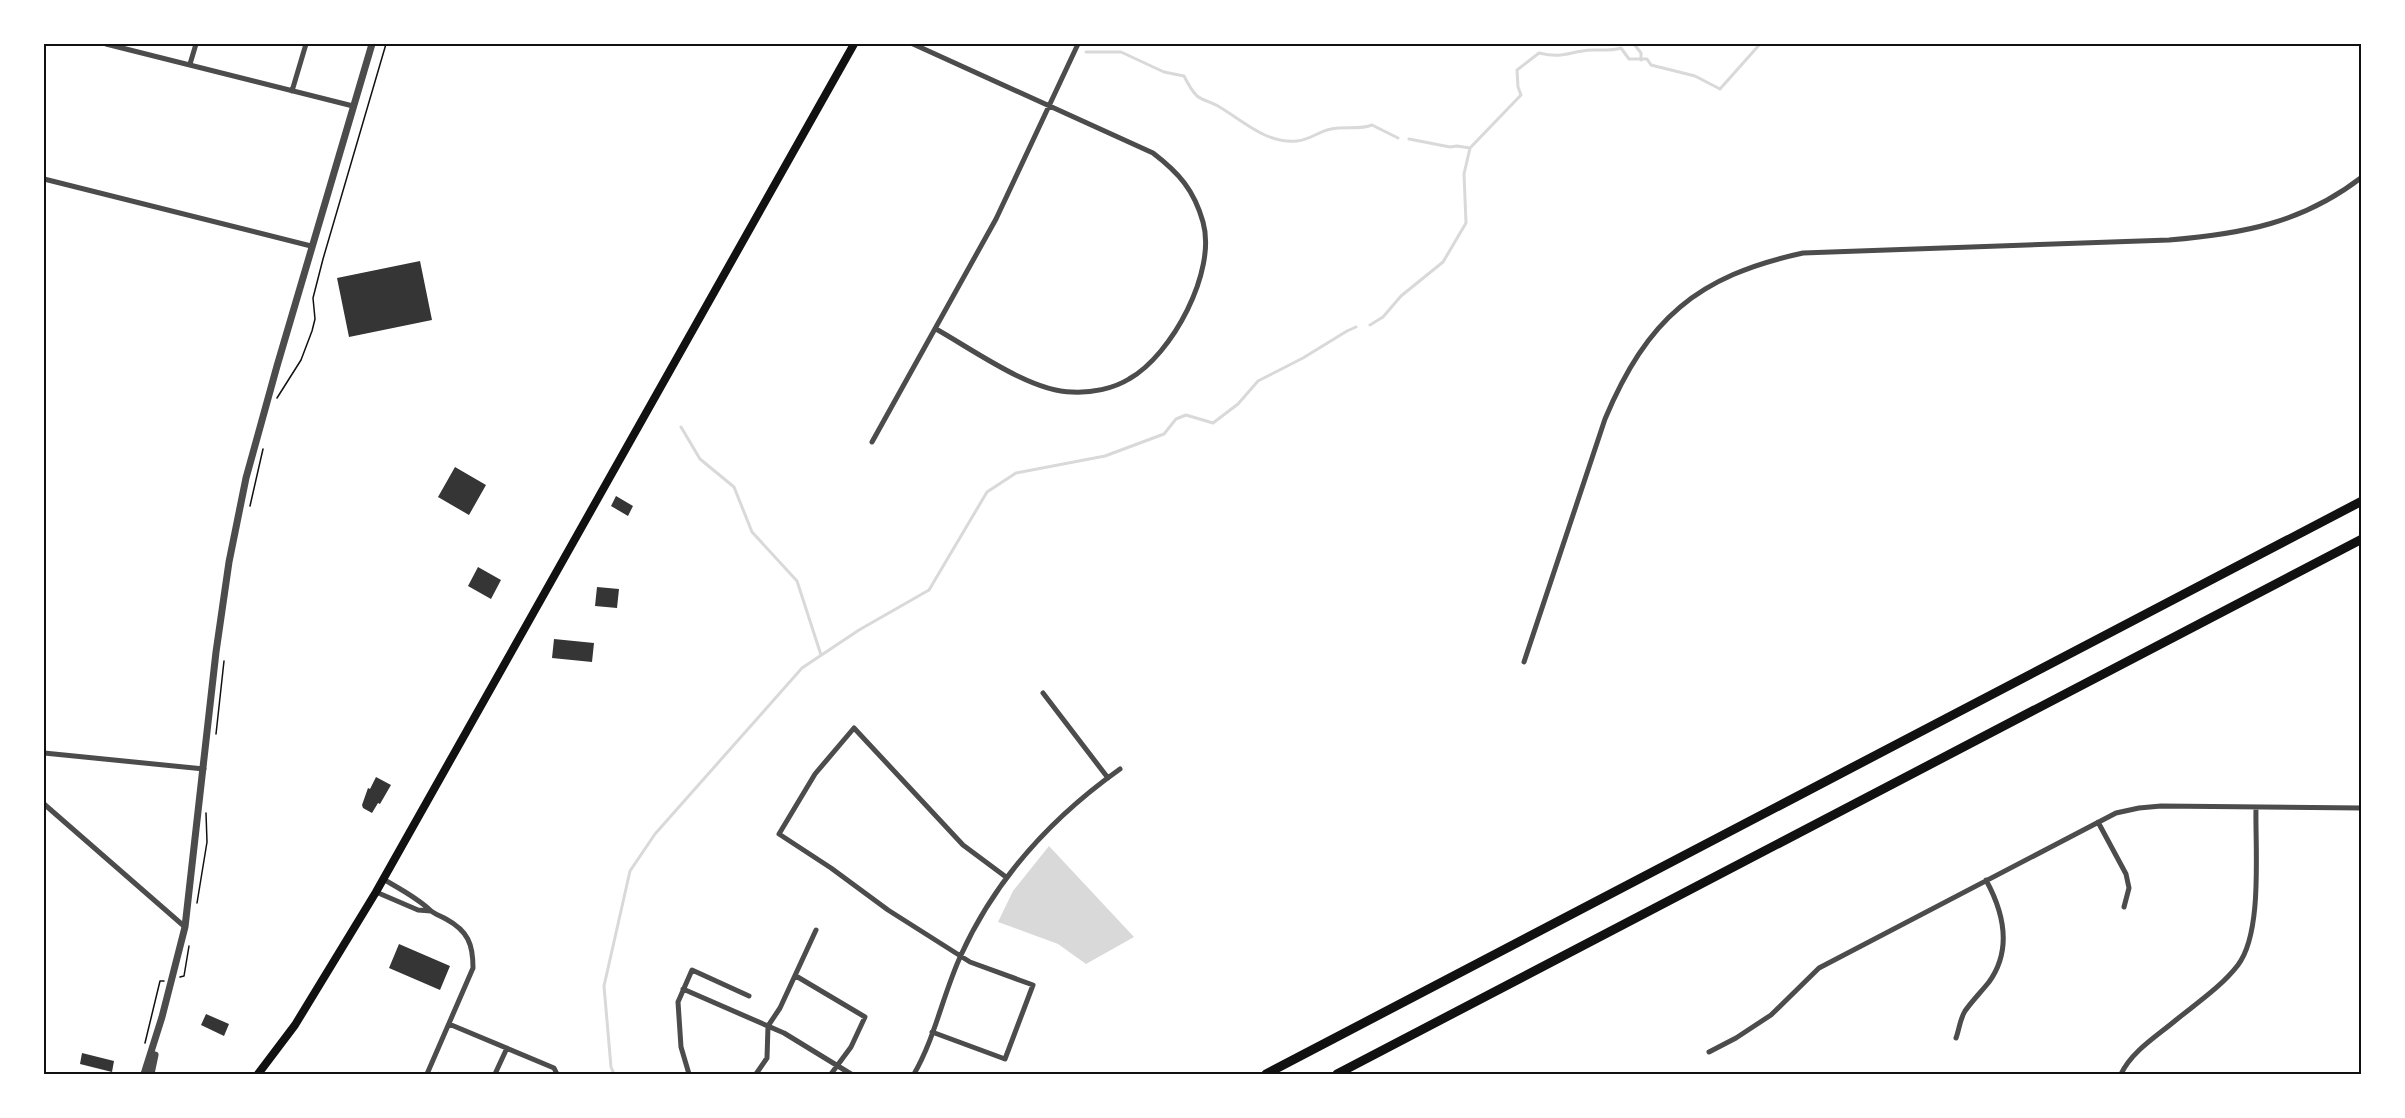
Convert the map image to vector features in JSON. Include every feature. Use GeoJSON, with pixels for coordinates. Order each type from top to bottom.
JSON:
{"type":"FeatureCollection","features":[{"type":"Feature","properties":{"kind":"highway"},"geometry":{"type":"LineString","coordinates":[[1266,1074],[2361,501]]}},
{"type":"Feature","properties":{"kind":"highway"},"geometry":{"type":"LineString","coordinates":[[1337,1074],[2361,539]]}},
{"type":"Feature","properties":{"kind":"main road"},"geometry":{"type":"LineString","coordinates":[[258,1074],[295,1025],[376,892],[854,44]]}},
{"type":"Feature","properties":{"kind":"street"},"geometry":{"type":"LineString","coordinates":[[106,44],[123,46],[352,106]]}},
{"type":"Feature","properties":{"kind":"street"},"geometry":{"type":"LineString","coordinates":[[190,64],[196,44]]}},
{"type":"Feature","properties":{"kind":"street"},"geometry":{"type":"LineString","coordinates":[[292,91],[306,44]]}},
{"type":"Feature","properties":{"kind":"street"},"geometry":{"type":"LineString","coordinates":[[144,1074],[162,1017],[185,927],[216,652],[229,562],[244,489],[311,246],[372,44]]}},
{"type":"Feature","properties":{"kind":"street"},"geometry":{"type":"LineString","coordinates":[[913,44],[1153,153],[1177,171],[1192,194],[1204,223],[1206,248],[1201,275],[1176,329],[1158,356],[1129,380],[1114,386],[1070,393],[1048,389],[1030,382],[936,329]]}},
{"type":"Feature","properties":{"kind":"street"},"geometry":{"type":"LineString","coordinates":[[872,442],[996,219],[1078,44]]}},
{"type":"Feature","properties":{"kind":"street"},"geometry":{"type":"LineString","coordinates":[[1524,662],[1605,419],[1617,390],[1633,361],[1652,335],[1674,311],[1702,290],[1746,267],[1803,252],[2169,240],[2224,235],[2286,220],[2331,198],[2361,177]]}},
{"type":"Feature","properties":{"kind":"street"},"geometry":{"type":"LineString","coordinates":[[44,180],[311,246]]}},
{"type":"Feature","properties":{"kind":"street"},"geometry":{"type":"LineString","coordinates":[[1043,693],[1108,778]]}},
{"type":"Feature","properties":{"kind":"street"},"geometry":{"type":"LineString","coordinates":[[932,1032],[1005,1059],[1033,985],[970,962],[897,916],[779,834],[816,774],[854,728],[963,845],[1006,877]]}},
{"type":"Feature","properties":{"kind":"street"},"geometry":{"type":"LineString","coordinates":[[44,753],[204,769]]}},
{"type":"Feature","properties":{"kind":"street"},"geometry":{"type":"LineString","coordinates":[[914,1074],[961,956],[1006,877],[1040,836],[1120,769]]}},
{"type":"Feature","properties":{"kind":"street"},"geometry":{"type":"LineString","coordinates":[[44,804],[185,927]]}},
{"type":"Feature","properties":{"kind":"street"},"geometry":{"type":"LineString","coordinates":[[2121,1074],[2136,1054],[2221,983],[2239,964],[2250,941],[2254,918],[2256,807]]}},
{"type":"Feature","properties":{"kind":"street"},"geometry":{"type":"LineString","coordinates":[[1709,1052],[1765,1019],[1819,969],[2116,813],[2139,808],[2361,808]]}},
{"type":"Feature","properties":{"kind":"street"},"geometry":{"type":"LineString","coordinates":[[2098,822],[2126,874],[2129,888],[2124,908]]}},
{"type":"Feature","properties":{"kind":"street"},"geometry":{"type":"LineString","coordinates":[[383,879],[422,901],[431,911],[456,924],[466,933],[473,953],[473,968],[427,1074]]}},
{"type":"Feature","properties":{"kind":"street"},"geometry":{"type":"LineString","coordinates":[[1956,1038],[1964,1013],[1993,976],[2002,951],[2002,917],[1986,880]]}},
{"type":"Feature","properties":{"kind":"street"},"geometry":{"type":"LineString","coordinates":[[376,892],[418,910],[431,911]]}},
{"type":"Feature","properties":{"kind":"street"},"geometry":{"type":"LineString","coordinates":[[756,1074],[767,1058],[768,1026],[796,976],[816,930]]}},
{"type":"Feature","properties":{"kind":"street"},"geometry":{"type":"LineString","coordinates":[[689,1074],[682,1055],[678,1002],[692,970],[749,996]]}},
{"type":"Feature","properties":{"kind":"street"},"geometry":{"type":"LineString","coordinates":[[796,976],[865,1017],[839,1065],[831,1074]]}},
{"type":"Feature","properties":{"kind":"street"},"geometry":{"type":"LineString","coordinates":[[683,989],[784,1033],[851,1074]]}},
{"type":"Feature","properties":{"kind":"street"},"geometry":{"type":"LineString","coordinates":[[151,1074],[162,1017]]}},
{"type":"Feature","properties":{"kind":"street"},"geometry":{"type":"LineString","coordinates":[[450,1024],[554,1068],[557,1074]]}},
{"type":"Feature","properties":{"kind":"street"},"geometry":{"type":"LineString","coordinates":[[495,1074],[507,1048]]}},
{"type":"Feature","properties":{"kind":"path"},"geometry":{"type":"LineString","coordinates":[[275,405],[279,394],[301,360],[312,331],[315,319],[313,298],[323,259],[386,44]]}},
{"type":"Feature","properties":{"kind":"path"},"geometry":{"type":"LineString","coordinates":[[248,513],[264,448]]}},
{"type":"Feature","properties":{"kind":"path"},"geometry":{"type":"LineString","coordinates":[[216,735],[224,659]]}},
{"type":"Feature","properties":{"kind":"path"},"geometry":{"type":"LineString","coordinates":[[195,910],[207,842],[206,813]]}},
{"type":"Feature","properties":{"kind":"path"},"geometry":{"type":"LineString","coordinates":[[144,1044],[160,981],[184,976],[190,943]]}},
{"type":"Feature","properties":{"kind":"shaded area"},"geometry":{"type":"Polygon","coordinates":[[[1049,846],[1134,937],[1086,964],[1058,944],[998,922],[1013,891],[1049,846]]]}},
{"type":"Feature","properties":{"kind":"building"},"geometry":{"type":"Polygon","coordinates":[[[420,261],[432,320],[349,337],[337,278],[420,261]]]}},
{"type":"Feature","properties":{"kind":"building"},"geometry":{"type":"Polygon","coordinates":[[[455,467],[486,485],[469,515],[438,497],[455,467]]]}},
{"type":"Feature","properties":{"kind":"building"},"geometry":{"type":"Polygon","coordinates":[[[616,496],[633,506],[628,516],[611,506],[616,496]]]}},
{"type":"Feature","properties":{"kind":"building"},"geometry":{"type":"Polygon","coordinates":[[[478,567],[501,580],[491,599],[468,586],[478,567]]]}},
{"type":"Feature","properties":{"kind":"building"},"geometry":{"type":"Polygon","coordinates":[[[597,587],[619,589],[617,608],[595,606],[597,587]]]}},
{"type":"Feature","properties":{"kind":"building"},"geometry":{"type":"Polygon","coordinates":[[[554,639],[594,643],[592,662],[552,658],[554,639]]]}},
{"type":"Feature","properties":{"kind":"building"},"geometry":{"type":"Polygon","coordinates":[[[376,777],[391,785],[372,813],[362,805],[368,788],[370,789],[376,777]]]}},
{"type":"Feature","properties":{"kind":"building"},"geometry":{"type":"Polygon","coordinates":[[[399,944],[450,966],[440,990],[389,968],[399,944]]]}},
{"type":"Feature","properties":{"kind":"building"},"geometry":{"type":"Polygon","coordinates":[[[206,1014],[229,1024],[224,1036],[201,1025],[206,1014]]]}},
{"type":"Feature","properties":{"kind":"building"},"geometry":{"type":"Polygon","coordinates":[[[82,1053],[114,1061],[112,1072],[80,1064],[82,1053]]]}},
{"type":"Feature","properties":{"kind":"waterway"},"geometry":{"type":"LineString","coordinates":[[1634,44],[1641,53],[1641,60]]}},
{"type":"Feature","properties":{"kind":"waterway"},"geometry":{"type":"LineString","coordinates":[[1370,325],[1383,317],[1401,296],[1443,262],[1466,223],[1464,174],[1470,148],[1521,95],[1517,70],[1539,53],[1561,55],[1621,48],[1629,59],[1647,59],[1651,65],[1695,76],[1720,89],[1760,44]]}},
{"type":"Feature","properties":{"kind":"waterway"},"geometry":{"type":"LineString","coordinates":[[1086,52],[1121,52],[1164,72],[1184,76],[1191,89],[1201,99],[1218,106],[1255,130],[1275,139],[1297,141],[1331,129],[1372,125],[1398,138]]}},
{"type":"Feature","properties":{"kind":"waterway"},"geometry":{"type":"LineString","coordinates":[[1409,139],[1450,147],[1470,148]]}},
{"type":"Feature","properties":{"kind":"waterway"},"geometry":{"type":"LineString","coordinates":[[614,1074],[611,1067],[604,986],[630,871],[655,834],[802,668],[859,630],[929,590],[987,492],[1016,473],[1105,456],[1164,434],[1176,419],[1186,415],[1213,423],[1238,404],[1258,381],[1356,327]]}},
{"type":"Feature","properties":{"kind":"waterway"},"geometry":{"type":"LineString","coordinates":[[681,427],[700,459],[734,487],[752,532],[797,581],[821,655]]}}]}
